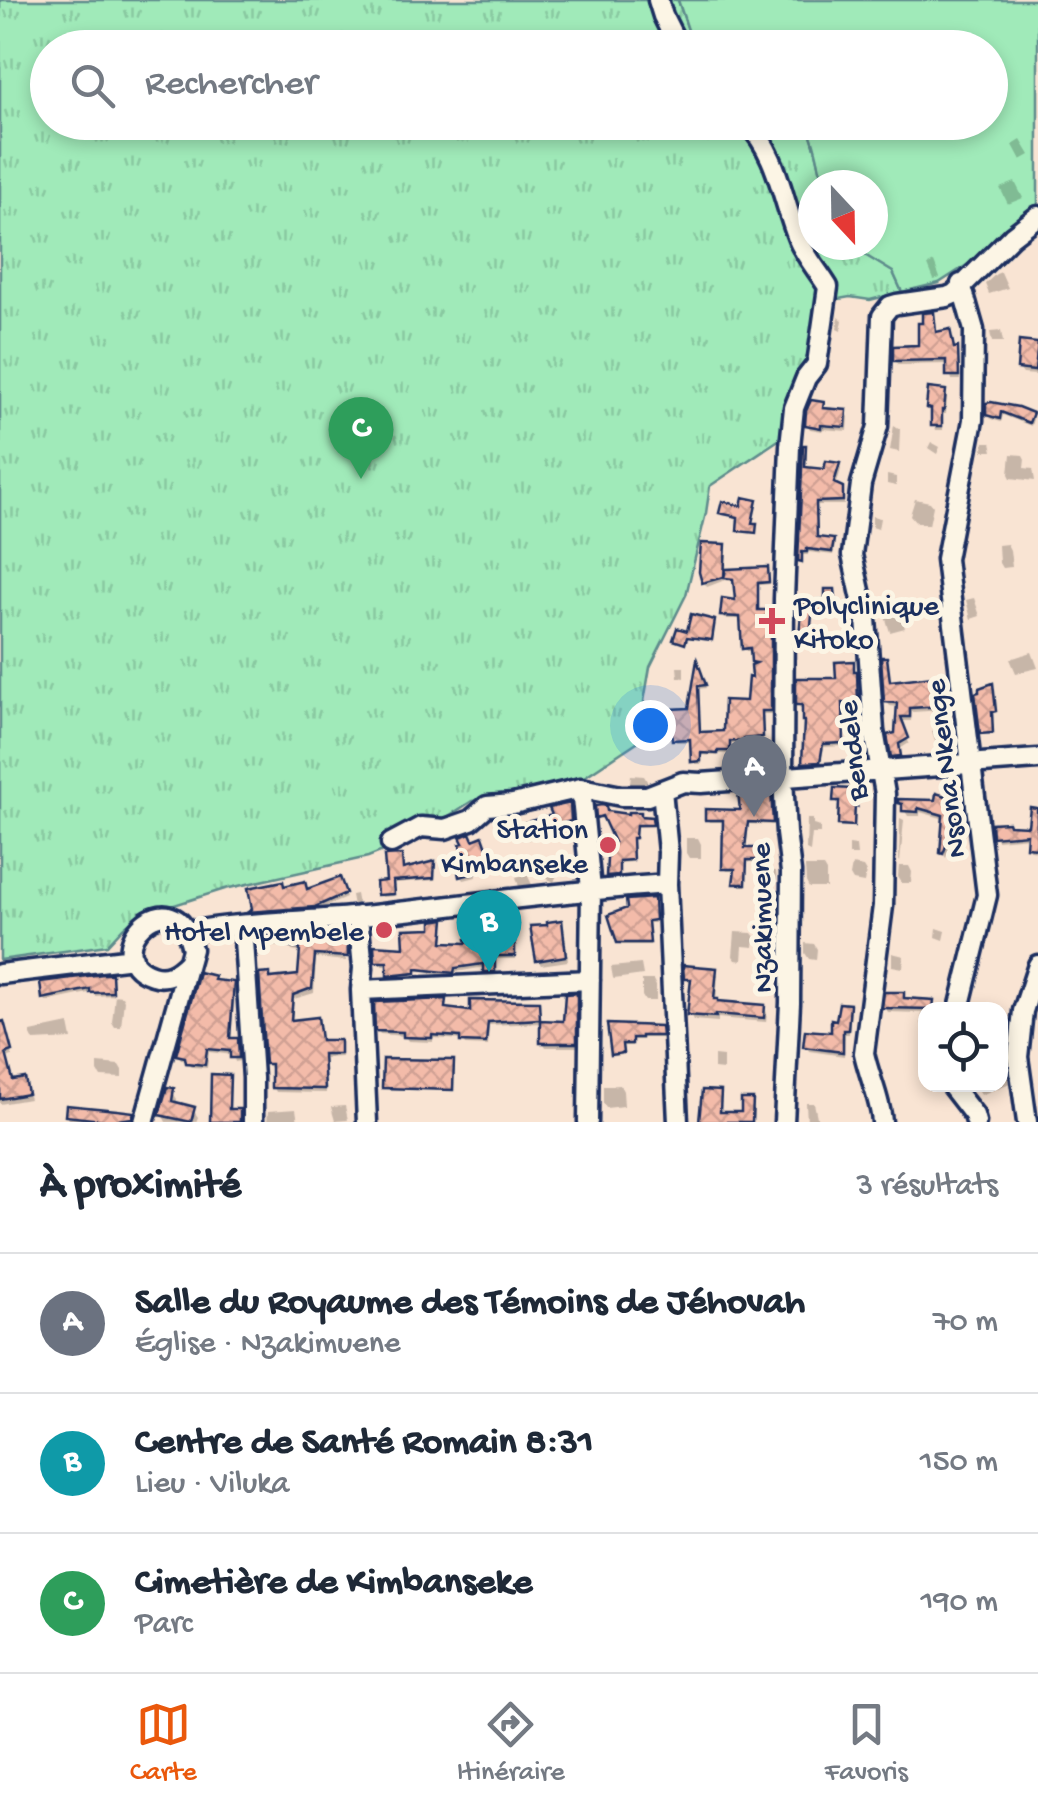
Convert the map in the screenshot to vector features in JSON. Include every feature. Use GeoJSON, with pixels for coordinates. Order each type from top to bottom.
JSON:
{"type":"FeatureCollection","features":[{"type":"Feature","properties":{"kind":"street"},"geometry":{"type":"LineString","coordinates":[[658,0],[670,30]]}},
{"type":"Feature","properties":{"kind":"street","name":"Nzakimuene"},"geometry":{"type":"LineString","coordinates":[[762,140],[798,241],[828,287],[817,364],[806,378],[794,408],[790,446],[784,599],[790,1004],[784,1122]]}},
{"type":"Feature","properties":{"kind":"street"},"geometry":{"type":"LineString","coordinates":[[962,284],[1038,216]]}},
{"type":"Feature","properties":{"kind":"street","name":"Bendele"},"geometry":{"type":"LineString","coordinates":[[882,1122],[881,1105],[864,1053],[884,906],[885,794],[874,731],[866,618],[852,555],[861,484],[878,426],[882,316],[896,304],[947,297],[962,284]]}},
{"type":"Feature","properties":{"kind":"street","name":"Nsona Nkenge"},"geometry":{"type":"LineString","coordinates":[[961,1002],[987,895],[946,559],[973,420],[974,330],[962,284]]}},
{"type":"Feature","properties":{"kind":"street"},"geometry":{"type":"LineString","coordinates":[[391,842],[421,827],[445,828],[471,820],[488,806],[580,788],[621,796],[646,796],[682,782],[1038,759]]}},
{"type":"Feature","properties":{"kind":"street"},"geometry":{"type":"LineString","coordinates":[[580,788],[591,890],[588,1122]]}},
{"type":"Feature","properties":{"kind":"street"},"geometry":{"type":"LineString","coordinates":[[662,790],[668,852],[678,1122]]}},
{"type":"Feature","properties":{"kind":"street"},"geometry":{"type":"LineString","coordinates":[[188,932],[667,884]]}},
{"type":"Feature","properties":{"kind":"street"},"geometry":{"type":"LineString","coordinates":[[144,1122],[192,949],[188,932],[180,922],[165,916],[150,918],[138,928],[131,942],[133,958],[142,970],[167,976],[187,963]]}},
{"type":"Feature","properties":{"kind":"street"},"geometry":{"type":"LineString","coordinates":[[358,916],[368,1122]]}},
{"type":"Feature","properties":{"kind":"street"},"geometry":{"type":"LineString","coordinates":[[244,925],[253,1122]]}},
{"type":"Feature","properties":{"kind":"street"},"geometry":{"type":"LineString","coordinates":[[0,974],[133,958]]}},
{"type":"Feature","properties":{"kind":"street"},"geometry":{"type":"LineString","coordinates":[[1027,1122],[1018,1056],[1023,1011],[1038,965]]}},
{"type":"Feature","properties":{"kind":"street"},"geometry":{"type":"LineString","coordinates":[[155,976],[176,1010]]}},
{"type":"Feature","properties":{"kind":"street"},"geometry":{"type":"LineString","coordinates":[[361,990],[590,980]]}},
{"type":"Feature","properties":{"kind":"street"},"geometry":{"type":"LineString","coordinates":[[956,1092],[976,1122]]}},
{"type":"Feature","properties":{"kind":"green space"},"geometry":{"type":"Polygon","coordinates":[[[0,0],[678,0],[688,30],[30,30],[30,140],[813,140],[821,170],[798,170],[798,260],[874,260],[893,272],[902,292],[870,300],[850,297],[827,301],[823,340],[783,437],[710,486],[686,595],[650,667],[637,742],[581,779],[531,794],[472,801],[413,839],[368,857],[225,889],[136,917],[107,945],[0,960],[0,0]]]}},
{"type":"Feature","properties":{"kind":"green space"},"geometry":{"type":"Polygon","coordinates":[[[678,0],[1038,0],[1038,206],[1012,236],[939,283],[902,292],[893,272],[873,260],[888,260],[888,170],[821,170],[813,140],[1008,140],[1008,30],[688,30],[678,0]]]}},
{"type":"Feature","properties":{"kind":"building"},"geometry":{"type":"Polygon","coordinates":[[[934,312],[936,332],[950,329],[954,348],[958,347],[959,376],[946,376],[946,360],[893,361],[893,346],[918,345],[922,313],[934,312]]]}},
{"type":"Feature","properties":{"kind":"building"},"geometry":{"type":"Polygon","coordinates":[[[1019,341],[1038,343],[1035,371],[1017,369],[1019,341]]]}},
{"type":"Feature","properties":{"kind":"building"},"geometry":{"type":"Polygon","coordinates":[[[928,388],[946,390],[942,426],[931,426],[931,409],[926,408],[928,388]]]}},
{"type":"Feature","properties":{"kind":"building"},"geometry":{"type":"Polygon","coordinates":[[[811,400],[824,402],[823,408],[847,410],[846,427],[805,425],[811,400]]]}},
{"type":"Feature","properties":{"kind":"building"},"geometry":{"type":"Polygon","coordinates":[[[986,403],[1033,413],[1029,423],[1001,412],[1000,419],[986,415],[986,403]]]}},
{"type":"Feature","properties":{"kind":"building"},"geometry":{"type":"Polygon","coordinates":[[[803,445],[805,467],[824,469],[826,461],[840,463],[834,483],[843,487],[843,501],[816,502],[817,537],[834,539],[832,552],[807,549],[802,552],[802,562],[798,561],[803,445]]]}},
{"type":"Feature","properties":{"kind":"building"},"geometry":{"type":"Polygon","coordinates":[[[743,497],[757,500],[752,523],[757,523],[756,533],[737,531],[738,517],[719,513],[722,501],[741,506],[743,497]]]}},
{"type":"Feature","properties":{"kind":"building"},"geometry":{"type":"Polygon","coordinates":[[[701,543],[726,544],[724,577],[702,583],[701,543]]]}},
{"type":"Feature","properties":{"kind":"building"},"geometry":{"type":"Polygon","coordinates":[[[768,567],[769,582],[758,583],[758,610],[771,610],[771,711],[762,711],[763,737],[730,741],[730,751],[701,753],[701,761],[691,762],[690,739],[672,740],[670,709],[689,708],[697,660],[706,685],[698,686],[700,732],[723,731],[724,700],[746,701],[751,665],[756,663],[751,662],[750,648],[742,649],[740,617],[720,616],[722,598],[735,600],[733,579],[724,578],[726,569],[768,567]]]}},
{"type":"Feature","properties":{"kind":"building"},"geometry":{"type":"Polygon","coordinates":[[[825,589],[835,589],[837,610],[812,615],[810,637],[799,636],[802,602],[825,599],[825,589]]]}},
{"type":"Feature","properties":{"kind":"building"},"geometry":{"type":"Polygon","coordinates":[[[691,614],[715,620],[712,640],[687,637],[685,644],[673,640],[677,628],[687,631],[691,614]]]}},
{"type":"Feature","properties":{"kind":"building"},"geometry":{"type":"Polygon","coordinates":[[[881,657],[887,657],[890,681],[932,676],[936,687],[941,686],[943,706],[910,708],[910,717],[901,717],[909,738],[899,744],[901,756],[891,757],[887,735],[895,733],[897,703],[884,702],[881,657]]]}},
{"type":"Feature","properties":{"kind":"building"},"geometry":{"type":"Polygon","coordinates":[[[854,661],[858,704],[843,703],[844,743],[823,744],[820,762],[802,763],[804,721],[802,705],[796,705],[796,678],[836,678],[835,662],[854,661]]]}},
{"type":"Feature","properties":{"kind":"building"},"geometry":{"type":"Polygon","coordinates":[[[993,683],[993,733],[980,734],[975,693],[993,683]]]}},
{"type":"Feature","properties":{"kind":"building"},"geometry":{"type":"Polygon","coordinates":[[[834,788],[852,789],[857,806],[854,826],[838,825],[839,801],[833,801],[834,788]]]}},
{"type":"Feature","properties":{"kind":"building"},"geometry":{"type":"Polygon","coordinates":[[[771,791],[773,823],[748,822],[745,848],[759,848],[759,860],[747,860],[746,884],[733,884],[735,869],[722,869],[723,820],[705,820],[705,809],[740,810],[738,793],[771,791]]]}},
{"type":"Feature","properties":{"kind":"building"},"geometry":{"type":"Polygon","coordinates":[[[936,793],[959,800],[955,817],[965,818],[965,831],[952,830],[943,854],[943,815],[918,808],[918,812],[902,811],[902,804],[898,803],[898,799],[935,800],[936,793]]]}},
{"type":"Feature","properties":{"kind":"building"},"geometry":{"type":"Polygon","coordinates":[[[570,803],[571,821],[523,838],[519,824],[552,815],[549,808],[570,803]]]}},
{"type":"Feature","properties":{"kind":"building"},"geometry":{"type":"Polygon","coordinates":[[[602,805],[607,811],[641,812],[641,816],[652,817],[653,825],[636,825],[633,860],[619,861],[619,875],[606,876],[608,842],[614,842],[602,816],[596,818],[595,806],[602,805]]]}},
{"type":"Feature","properties":{"kind":"building"},"geometry":{"type":"Polygon","coordinates":[[[1030,807],[1037,808],[1037,848],[1026,847],[1027,834],[992,837],[991,823],[1028,826],[1030,807]]]}},
{"type":"Feature","properties":{"kind":"building"},"geometry":{"type":"Polygon","coordinates":[[[470,833],[473,840],[483,836],[493,864],[474,867],[476,873],[459,877],[457,866],[466,864],[460,837],[470,833]]]}},
{"type":"Feature","properties":{"kind":"building"},"geometry":{"type":"Polygon","coordinates":[[[402,855],[403,869],[435,861],[434,878],[393,881],[394,894],[377,895],[376,882],[386,881],[384,856],[402,855]]]}},
{"type":"Feature","properties":{"kind":"building"},"geometry":{"type":"Polygon","coordinates":[[[340,877],[346,893],[315,907],[248,912],[252,909],[248,888],[305,881],[307,889],[340,877]]]}},
{"type":"Feature","properties":{"kind":"building"},"geometry":{"type":"Polygon","coordinates":[[[654,898],[655,920],[648,921],[650,943],[617,943],[608,915],[627,908],[626,900],[654,898]]]}},
{"type":"Feature","properties":{"kind":"building"},"geometry":{"type":"Polygon","coordinates":[[[479,917],[482,941],[515,941],[515,956],[495,956],[495,972],[483,972],[483,964],[455,968],[454,973],[416,969],[416,973],[387,976],[387,962],[375,962],[374,945],[404,947],[403,929],[432,928],[432,921],[445,919],[443,942],[467,943],[466,939],[471,938],[468,918],[479,917]]]}},
{"type":"Feature","properties":{"kind":"building"},"geometry":{"type":"Polygon","coordinates":[[[562,920],[566,956],[536,961],[530,926],[562,920]]]}},
{"type":"Feature","properties":{"kind":"building"},"geometry":{"type":"Polygon","coordinates":[[[347,930],[348,957],[315,955],[312,988],[293,995],[291,1020],[318,1017],[321,1040],[340,1040],[340,1054],[323,1054],[325,1089],[271,1088],[271,1064],[265,1064],[259,974],[270,973],[270,978],[298,975],[300,949],[287,947],[288,942],[260,943],[259,936],[347,930]]]}},
{"type":"Feature","properties":{"kind":"building"},"geometry":{"type":"Polygon","coordinates":[[[683,965],[717,968],[714,999],[765,1005],[764,1018],[687,1015],[691,979],[684,979],[683,965]]]}},
{"type":"Feature","properties":{"kind":"building"},"geometry":{"type":"Polygon","coordinates":[[[199,972],[215,976],[214,980],[234,982],[230,1038],[238,1038],[239,1058],[230,1058],[230,1051],[207,1049],[205,1065],[186,1063],[185,1057],[176,1055],[199,972]]]}},
{"type":"Feature","properties":{"kind":"building"},"geometry":{"type":"Polygon","coordinates":[[[112,974],[113,992],[90,993],[90,989],[42,999],[40,982],[112,974]]]}},
{"type":"Feature","properties":{"kind":"building"},"geometry":{"type":"Polygon","coordinates":[[[884,992],[904,992],[904,998],[934,1000],[918,1002],[918,1009],[882,1008],[884,992]]]}},
{"type":"Feature","properties":{"kind":"building"},"geometry":{"type":"Polygon","coordinates":[[[577,993],[577,1043],[540,1043],[540,1020],[563,1021],[565,994],[577,993]]]}},
{"type":"Feature","properties":{"kind":"building"},"geometry":{"type":"Polygon","coordinates":[[[446,999],[445,1008],[470,1011],[470,1000],[539,1001],[540,1019],[488,1022],[486,1043],[460,1042],[460,1037],[403,1037],[403,1032],[375,1031],[374,1002],[446,999]]]}},
{"type":"Feature","properties":{"kind":"building"},"geometry":{"type":"Polygon","coordinates":[[[839,1003],[850,1004],[848,1030],[843,1030],[843,1052],[803,1047],[805,1030],[831,1032],[831,1019],[836,1020],[839,1003]]]}},
{"type":"Feature","properties":{"kind":"building"},"geometry":{"type":"Polygon","coordinates":[[[4,1021],[12,1051],[6,1053],[13,1080],[25,1078],[28,1094],[0,1099],[0,1022],[4,1021]]]}},
{"type":"Feature","properties":{"kind":"building"},"geometry":{"type":"Polygon","coordinates":[[[607,1024],[661,1026],[662,1036],[632,1038],[632,1044],[622,1044],[623,1053],[611,1055],[607,1024]]]}},
{"type":"Feature","properties":{"kind":"building"},"geometry":{"type":"Polygon","coordinates":[[[383,1059],[454,1060],[453,1090],[382,1088],[383,1059]]]}},
{"type":"Feature","properties":{"kind":"building"},"geometry":{"type":"Polygon","coordinates":[[[211,1074],[230,1075],[229,1109],[240,1109],[240,1122],[210,1122],[211,1074]]]}},
{"type":"Feature","properties":{"kind":"building"},"geometry":{"type":"Polygon","coordinates":[[[167,1087],[174,1088],[172,1101],[195,1107],[191,1122],[159,1115],[167,1087]]]}},
{"type":"Feature","properties":{"kind":"building"},"geometry":{"type":"Polygon","coordinates":[[[702,1090],[721,1091],[720,1112],[741,1112],[741,1099],[753,1099],[752,1122],[699,1122],[702,1090]]]}},
{"type":"Feature","properties":{"kind":"building"},"geometry":{"type":"Polygon","coordinates":[[[66,1105],[134,1112],[132,1118],[111,1121],[65,1116],[66,1105]]]}},
{"type":"Feature","properties":{"kind":"place","name":"Cimetière de Kimbanseke"},"geometry":{"type":"Point","coordinates":[361,479]}},
{"type":"Feature","properties":{"kind":"place","name":"Polyclinique Kitoko"},"geometry":{"type":"Point","coordinates":[772,621]}},
{"type":"Feature","properties":{"kind":"place","name":"Salle du Royaume des Témoins de Jéhovah"},"geometry":{"type":"Point","coordinates":[754,817]}},
{"type":"Feature","properties":{"kind":"place","name":"Station Kimbanseke"},"geometry":{"type":"Point","coordinates":[608,845]}},
{"type":"Feature","properties":{"kind":"place","name":"Hotel Mpembele"},"geometry":{"type":"Point","coordinates":[384,930]}},
{"type":"Feature","properties":{"kind":"place","name":"Centre de Santé Romain 8:31"},"geometry":{"type":"Point","coordinates":[489,972]}}]}
